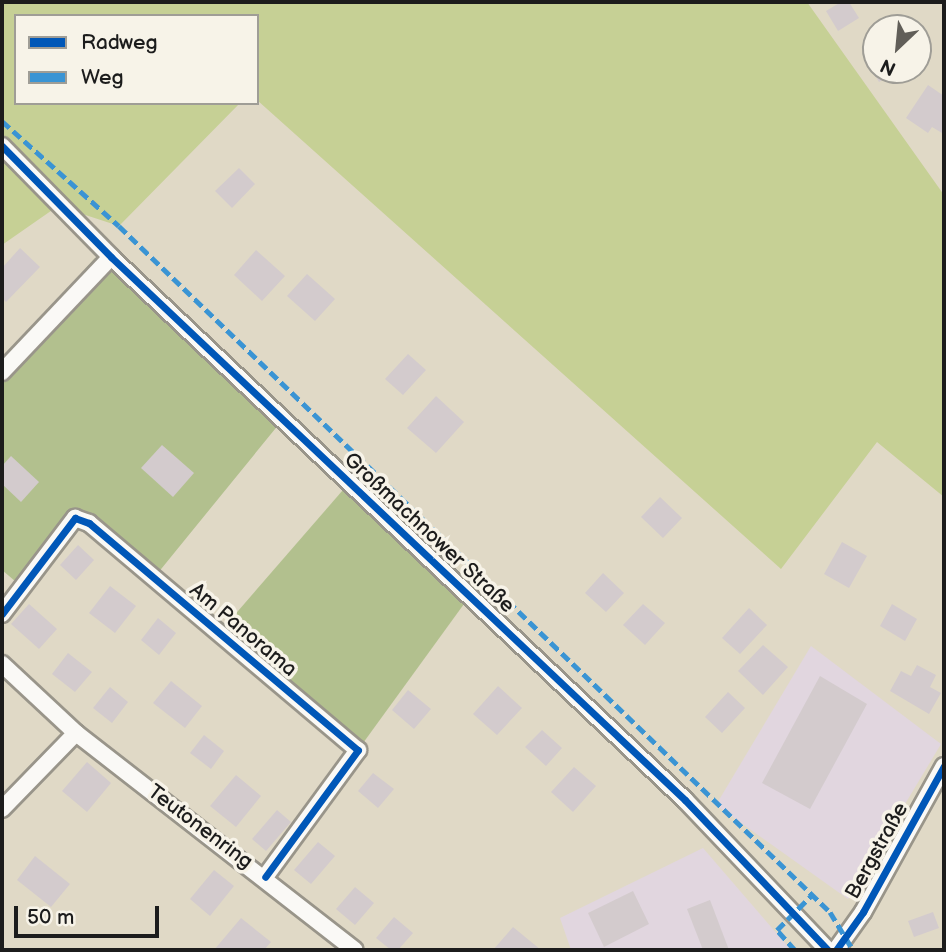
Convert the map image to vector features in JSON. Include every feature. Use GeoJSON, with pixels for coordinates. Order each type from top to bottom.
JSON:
{"type":"FeatureCollection","features":[{"type":"Feature","properties":{"kind":"street","name":"Großmachnower Straße"},"geometry":{"type":"LineString","coordinates":[[2,146],[111,257],[626,743],[828,950]]}},
{"type":"Feature","properties":{"kind":"street"},"geometry":{"type":"LineString","coordinates":[[2,372],[111,257]]}},
{"type":"Feature","properties":{"kind":"street","name":"Am Panorama"},"geometry":{"type":"LineString","coordinates":[[2,614],[75,518],[89,523],[358,750],[265,877]]}},
{"type":"Feature","properties":{"kind":"street","name":"Teutonenring"},"geometry":{"type":"LineString","coordinates":[[2,664],[76,733],[265,877],[355,950]]}},
{"type":"Feature","properties":{"kind":"street"},"geometry":{"type":"LineString","coordinates":[[2,809],[76,733]]}},
{"type":"Feature","properties":{"kind":"street","name":"Bergstraße"},"geometry":{"type":"LineString","coordinates":[[836,950],[863,912],[944,766]]}},
{"type":"Feature","properties":{"kind":"shaded area"},"geometry":{"type":"Polygon","coordinates":[[[811,646],[941,744],[848,899],[716,805],[811,646]]]}},
{"type":"Feature","properties":{"kind":"shaded area"},"geometry":{"type":"Polygon","coordinates":[[[703,848],[791,950],[571,950],[560,918],[703,848]]]}},
{"type":"Feature","properties":{"kind":"green space"},"geometry":{"type":"Polygon","coordinates":[[[2,2],[807,2],[862,79],[862,84],[865,84],[944,195],[944,497],[877,442],[781,569],[259,102],[259,14],[14,14],[14,105],[238,105],[119,226],[58,206],[2,245],[2,2]]]}},
{"type":"Feature","properties":{"kind":"green space"},"geometry":{"type":"Polygon","coordinates":[[[95,258],[284,418],[153,579],[75,518],[22,587],[2,570],[2,363],[95,258]]]}},
{"type":"Feature","properties":{"kind":"green space"},"geometry":{"type":"Polygon","coordinates":[[[349,483],[464,604],[358,750],[219,633],[349,483]]]}},
{"type":"Feature","properties":{"kind":"building"},"geometry":{"type":"Polygon","coordinates":[[[841,2],[849,2],[859,18],[838,31],[826,11],[841,2]]]}},
{"type":"Feature","properties":{"kind":"building"},"geometry":{"type":"Polygon","coordinates":[[[928,85],[944,96],[942,133],[932,127],[928,133],[906,118],[928,85]]]}},
{"type":"Feature","properties":{"kind":"building"},"geometry":{"type":"Polygon","coordinates":[[[239,168],[255,184],[232,208],[215,191],[239,168]]]}},
{"type":"Feature","properties":{"kind":"building"},"geometry":{"type":"Polygon","coordinates":[[[20,248],[40,267],[6,302],[2,298],[2,268],[20,248]]]}},
{"type":"Feature","properties":{"kind":"building"},"geometry":{"type":"Polygon","coordinates":[[[256,250],[285,276],[262,301],[234,275],[256,250]]]}},
{"type":"Feature","properties":{"kind":"building"},"geometry":{"type":"Polygon","coordinates":[[[307,274],[335,299],[315,321],[287,296],[307,274]]]}},
{"type":"Feature","properties":{"kind":"building"},"geometry":{"type":"Polygon","coordinates":[[[408,354],[426,370],[403,395],[385,379],[408,354]]]}},
{"type":"Feature","properties":{"kind":"building"},"geometry":{"type":"Polygon","coordinates":[[[436,396],[464,422],[436,453],[407,428],[436,396]]]}},
{"type":"Feature","properties":{"kind":"building"},"geometry":{"type":"Polygon","coordinates":[[[162,445],[194,473],[173,497],[141,468],[162,445]]]}},
{"type":"Feature","properties":{"kind":"building"},"geometry":{"type":"Polygon","coordinates":[[[11,456],[39,482],[21,502],[2,484],[2,466],[11,456]]]}},
{"type":"Feature","properties":{"kind":"building"},"geometry":{"type":"Polygon","coordinates":[[[660,497],[682,518],[663,538],[641,517],[660,497]]]}},
{"type":"Feature","properties":{"kind":"building"},"geometry":{"type":"Polygon","coordinates":[[[842,542],[867,556],[849,588],[824,574],[842,542]]]}},
{"type":"Feature","properties":{"kind":"building"},"geometry":{"type":"Polygon","coordinates":[[[78,545],[94,560],[76,580],[60,565],[78,545]]]}},
{"type":"Feature","properties":{"kind":"building"},"geometry":{"type":"Polygon","coordinates":[[[603,573],[624,593],[606,612],[585,593],[603,573]]]}},
{"type":"Feature","properties":{"kind":"building"},"geometry":{"type":"Polygon","coordinates":[[[110,586],[136,606],[115,633],[89,613],[110,586]]]}},
{"type":"Feature","properties":{"kind":"building"},"geometry":{"type":"Polygon","coordinates":[[[29,604],[57,629],[39,649],[11,624],[29,604]]]}},
{"type":"Feature","properties":{"kind":"building"},"geometry":{"type":"Polygon","coordinates":[[[643,604],[665,623],[645,645],[623,625],[643,604]]]}},
{"type":"Feature","properties":{"kind":"building"},"geometry":{"type":"Polygon","coordinates":[[[892,604],[917,619],[905,641],[880,626],[892,604]]]}},
{"type":"Feature","properties":{"kind":"building"},"geometry":{"type":"Polygon","coordinates":[[[749,608],[767,625],[740,654],[722,638],[749,608]]]}},
{"type":"Feature","properties":{"kind":"building"},"geometry":{"type":"Polygon","coordinates":[[[158,618],[176,633],[159,655],[141,640],[158,618]]]}},
{"type":"Feature","properties":{"kind":"building"},"geometry":{"type":"Polygon","coordinates":[[[763,645],[788,667],[763,695],[738,671],[763,645]]]}},
{"type":"Feature","properties":{"kind":"building"},"geometry":{"type":"Polygon","coordinates":[[[68,653],[92,672],[75,692],[52,674],[68,653]]]}},
{"type":"Feature","properties":{"kind":"building"},"geometry":{"type":"Polygon","coordinates":[[[917,665],[936,675],[930,687],[941,693],[929,714],[890,691],[901,671],[911,676],[917,665]]]}},
{"type":"Feature","properties":{"kind":"building"},"geometry":{"type":"Polygon","coordinates":[[[820,676],[867,704],[810,809],[762,783],[820,676]]]}},
{"type":"Feature","properties":{"kind":"building"},"geometry":{"type":"Polygon","coordinates":[[[171,681],[202,706],[185,728],[153,703],[171,681]]]}},
{"type":"Feature","properties":{"kind":"building"},"geometry":{"type":"Polygon","coordinates":[[[498,686],[522,708],[497,735],[473,714],[498,686]]]}},
{"type":"Feature","properties":{"kind":"building"},"geometry":{"type":"Polygon","coordinates":[[[110,687],[128,702],[112,723],[93,708],[110,687]]]}},
{"type":"Feature","properties":{"kind":"building"},"geometry":{"type":"Polygon","coordinates":[[[408,690],[431,709],[414,729],[392,710],[408,690]]]}},
{"type":"Feature","properties":{"kind":"building"},"geometry":{"type":"Polygon","coordinates":[[[728,692],[745,708],[722,733],[705,717],[728,692]]]}},
{"type":"Feature","properties":{"kind":"building"},"geometry":{"type":"Polygon","coordinates":[[[542,730],[562,748],[546,766],[525,747],[542,730]]]}},
{"type":"Feature","properties":{"kind":"building"},"geometry":{"type":"Polygon","coordinates":[[[204,735],[224,751],[211,769],[190,753],[204,735]]]}},
{"type":"Feature","properties":{"kind":"building"},"geometry":{"type":"Polygon","coordinates":[[[87,762],[111,783],[87,812],[62,791],[87,762]]]}},
{"type":"Feature","properties":{"kind":"building"},"geometry":{"type":"Polygon","coordinates":[[[574,767],[596,786],[573,812],[551,792],[574,767]]]}},
{"type":"Feature","properties":{"kind":"building"},"geometry":{"type":"Polygon","coordinates":[[[373,773],[394,789],[378,808],[358,791],[373,773]]]}},
{"type":"Feature","properties":{"kind":"building"},"geometry":{"type":"Polygon","coordinates":[[[236,775],[261,796],[236,827],[210,806],[236,775]]]}},
{"type":"Feature","properties":{"kind":"building"},"geometry":{"type":"Polygon","coordinates":[[[277,810],[291,822],[266,851],[252,839],[277,810]]]}},
{"type":"Feature","properties":{"kind":"building"},"geometry":{"type":"Polygon","coordinates":[[[318,842],[335,856],[311,884],[294,870],[318,842]]]}},
{"type":"Feature","properties":{"kind":"building"},"geometry":{"type":"Polygon","coordinates":[[[35,856],[70,884],[51,907],[17,880],[35,856]]]}},
{"type":"Feature","properties":{"kind":"building"},"geometry":{"type":"Polygon","coordinates":[[[214,870],[234,886],[210,916],[190,899],[214,870]]]}},
{"type":"Feature","properties":{"kind":"building"},"geometry":{"type":"Polygon","coordinates":[[[355,887],[374,903],[355,925],[336,909],[355,887]]]}},
{"type":"Feature","properties":{"kind":"building"},"geometry":{"type":"Polygon","coordinates":[[[633,891],[649,924],[604,947],[588,913],[633,891]]]}},
{"type":"Feature","properties":{"kind":"building"},"geometry":{"type":"Polygon","coordinates":[[[710,900],[729,950],[703,950],[687,909],[710,900]]]}},
{"type":"Feature","properties":{"kind":"building"},"geometry":{"type":"Polygon","coordinates":[[[933,912],[939,928],[914,937],[908,921],[933,912]]]}},
{"type":"Feature","properties":{"kind":"building"},"geometry":{"type":"Polygon","coordinates":[[[394,917],[413,933],[398,950],[391,950],[376,938],[394,917]]]}},
{"type":"Feature","properties":{"kind":"building"},"geometry":{"type":"Polygon","coordinates":[[[241,918],[271,942],[264,950],[214,950],[241,918]]]}},
{"type":"Feature","properties":{"kind":"building"},"geometry":{"type":"Polygon","coordinates":[[[513,927],[541,950],[493,950],[513,927]]]}},
{"type":"Feature","properties":{"kind":"marked path"},"geometry":{"type":"LineString","coordinates":[[2,121],[119,226],[830,912],[853,950]]}},
{"type":"Feature","properties":{"kind":"marked path"},"geometry":{"type":"LineString","coordinates":[[795,950],[777,930],[812,895]]}},
{"type":"Feature","properties":{"kind":"cycle path"},"geometry":{"type":"LineString","coordinates":[[2,146],[111,257],[685,800],[828,950]]}},
{"type":"Feature","properties":{"kind":"cycle path"},"geometry":{"type":"LineString","coordinates":[[2,614],[75,518],[89,523],[358,750],[265,877]]}},
{"type":"Feature","properties":{"kind":"cycle path"},"geometry":{"type":"LineString","coordinates":[[836,950],[863,912],[944,766]]}}]}
